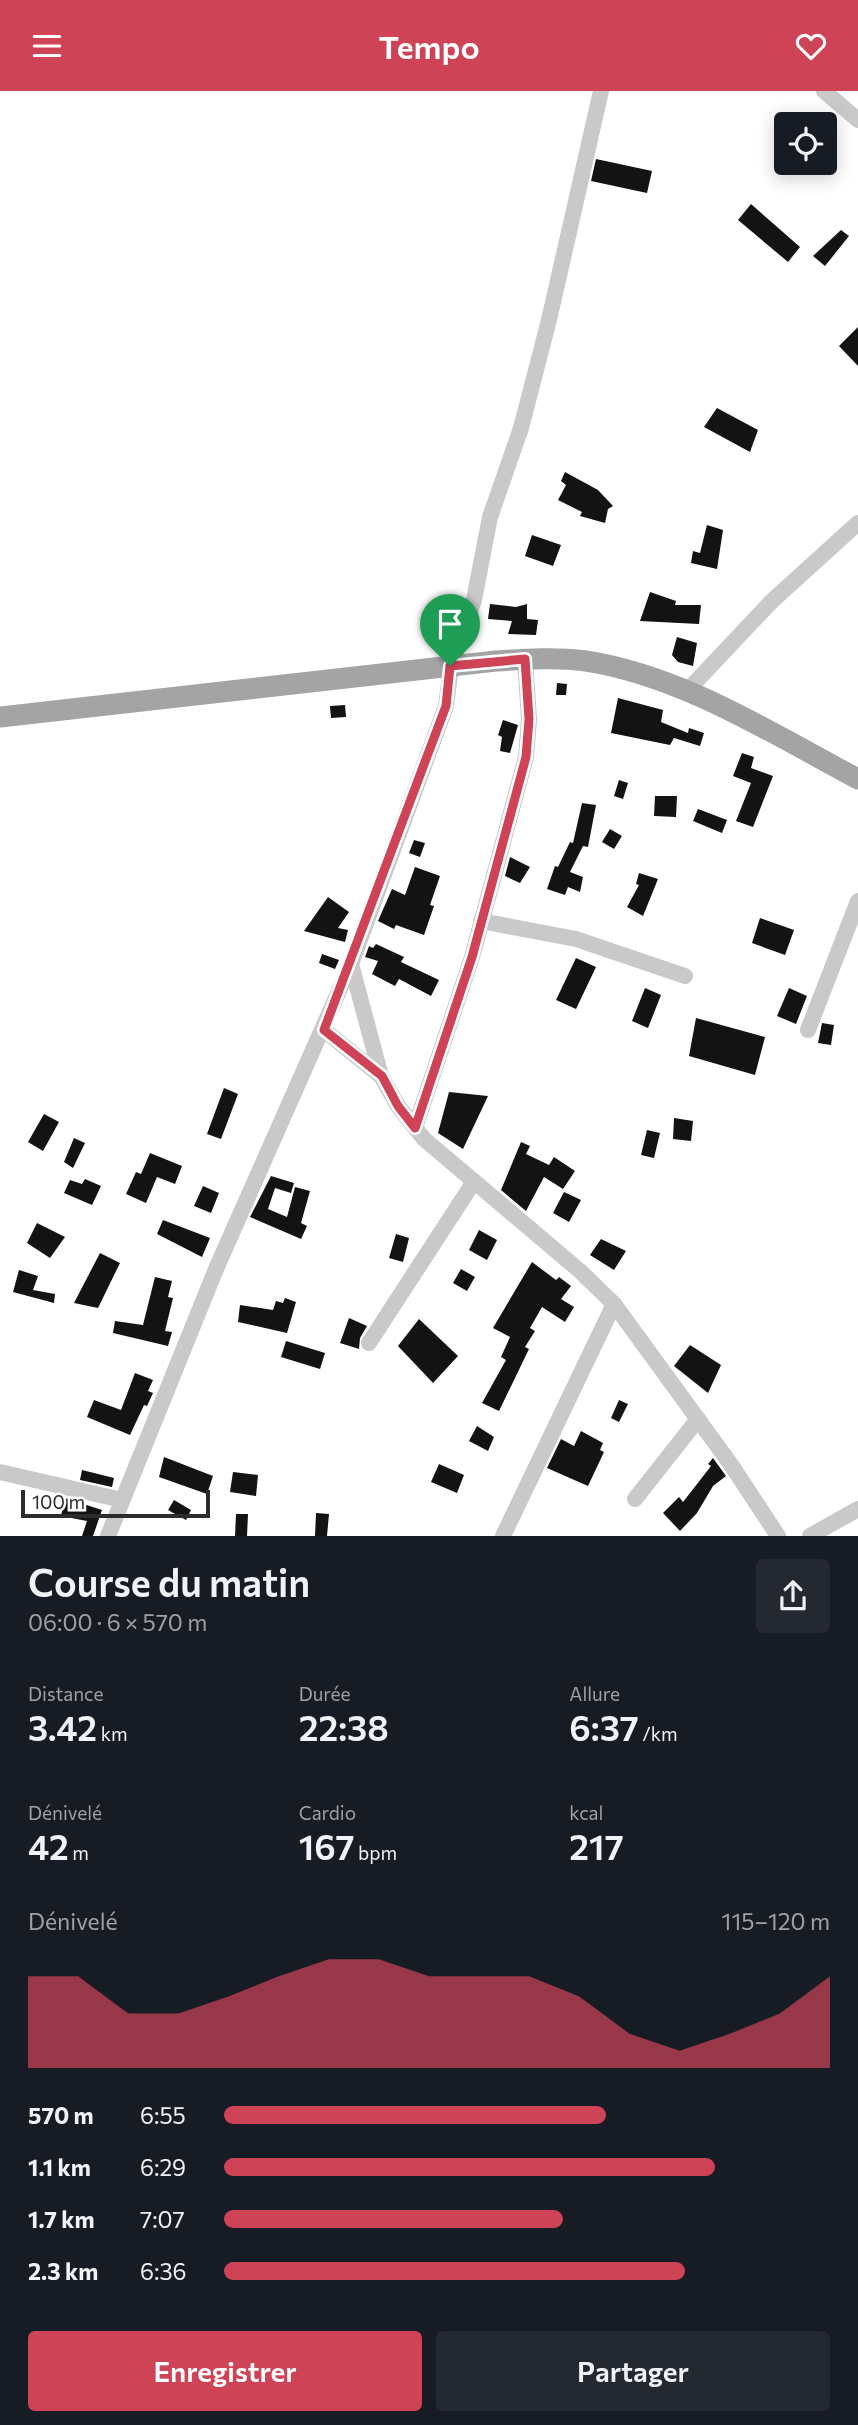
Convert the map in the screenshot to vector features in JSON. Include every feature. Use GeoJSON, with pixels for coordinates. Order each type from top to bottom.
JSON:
{"type":"FeatureCollection","features":[{"type":"Feature","properties":{"kind":"main road"},"geometry":{"type":"LineString","coordinates":[[0,717],[450,666],[549,658],[616,667],[687,691],[858,779]]}},
{"type":"Feature","properties":{"kind":"street"},"geometry":{"type":"LineString","coordinates":[[108,1536],[268,1147],[324,1030],[351,964],[446,706],[450,666],[474,600],[490,516],[521,428],[601,91]]}},
{"type":"Feature","properties":{"kind":"street"},"geometry":{"type":"LineString","coordinates":[[824,91],[858,120]]}},
{"type":"Feature","properties":{"kind":"street"},"geometry":{"type":"LineString","coordinates":[[687,691],[772,600],[858,523]]}},
{"type":"Feature","properties":{"kind":"street"},"geometry":{"type":"LineString","coordinates":[[415,1128],[481,921],[528,747],[525,659]]}},
{"type":"Feature","properties":{"kind":"street"},"geometry":{"type":"LineString","coordinates":[[808,1030],[858,901]]}},
{"type":"Feature","properties":{"kind":"street"},"geometry":{"type":"LineString","coordinates":[[481,921],[576,939],[685,976]]}},
{"type":"Feature","properties":{"kind":"street"},"geometry":{"type":"LineString","coordinates":[[351,964],[382,1076],[398,1106],[415,1128],[473,1183],[580,1271],[614,1304],[698,1419],[778,1536]]}},
{"type":"Feature","properties":{"kind":"street"},"geometry":{"type":"LineString","coordinates":[[324,1030],[382,1076]]}},
{"type":"Feature","properties":{"kind":"street"},"geometry":{"type":"LineString","coordinates":[[369,1343],[473,1183]]}},
{"type":"Feature","properties":{"kind":"street"},"geometry":{"type":"LineString","coordinates":[[503,1536],[614,1304]]}},
{"type":"Feature","properties":{"kind":"street"},"geometry":{"type":"LineString","coordinates":[[635,1499],[698,1419]]}},
{"type":"Feature","properties":{"kind":"street"},"geometry":{"type":"LineString","coordinates":[[0,1472],[122,1500]]}},
{"type":"Feature","properties":{"kind":"street"},"geometry":{"type":"LineString","coordinates":[[810,1536],[858,1509]]}},
{"type":"Feature","properties":{"kind":"building"},"geometry":{"type":"Polygon","coordinates":[[[596,159],[652,171],[647,193],[591,181],[596,159]]]}},
{"type":"Feature","properties":{"kind":"building"},"geometry":{"type":"Polygon","coordinates":[[[751,204],[800,247],[788,262],[738,220],[751,204]]]}},
{"type":"Feature","properties":{"kind":"building"},"geometry":{"type":"Polygon","coordinates":[[[841,230],[849,236],[825,266],[813,256],[841,230]]]}},
{"type":"Feature","properties":{"kind":"building"},"geometry":{"type":"Polygon","coordinates":[[[858,327],[858,366],[839,346],[858,327]]]}},
{"type":"Feature","properties":{"kind":"building"},"geometry":{"type":"Polygon","coordinates":[[[717,408],[758,430],[750,452],[704,427],[717,408]]]}},
{"type":"Feature","properties":{"kind":"building"},"geometry":{"type":"Polygon","coordinates":[[[565,472],[598,490],[613,506],[608,509],[605,523],[580,516],[582,512],[558,500],[566,485],[561,481],[565,472]]]}},
{"type":"Feature","properties":{"kind":"building"},"geometry":{"type":"Polygon","coordinates":[[[707,525],[723,530],[717,569],[691,563],[693,551],[700,553],[707,525]]]}},
{"type":"Feature","properties":{"kind":"building"},"geometry":{"type":"Polygon","coordinates":[[[532,535],[561,545],[553,566],[525,556],[532,535]]]}},
{"type":"Feature","properties":{"kind":"building"},"geometry":{"type":"Polygon","coordinates":[[[650,592],[676,601],[675,605],[701,605],[699,624],[640,621],[650,592]]]}},
{"type":"Feature","properties":{"kind":"building"},"geometry":{"type":"Polygon","coordinates":[[[490,604],[516,607],[527,604],[527,619],[538,620],[536,635],[508,634],[512,621],[488,619],[490,604]]]}},
{"type":"Feature","properties":{"kind":"building"},"geometry":{"type":"Polygon","coordinates":[[[677,637],[697,643],[693,666],[678,662],[672,655],[677,637]]]}},
{"type":"Feature","properties":{"kind":"building"},"geometry":{"type":"Polygon","coordinates":[[[557,683],[567,684],[566,695],[556,695],[557,683]]]}},
{"type":"Feature","properties":{"kind":"building"},"geometry":{"type":"Polygon","coordinates":[[[618,698],[663,710],[661,722],[688,733],[689,728],[704,733],[700,746],[674,738],[670,745],[611,733],[618,698]]]}},
{"type":"Feature","properties":{"kind":"building"},"geometry":{"type":"Polygon","coordinates":[[[345,705],[346,717],[331,718],[330,706],[345,705]]]}},
{"type":"Feature","properties":{"kind":"building"},"geometry":{"type":"Polygon","coordinates":[[[503,720],[518,725],[510,753],[500,751],[502,737],[498,735],[503,720]]]}},
{"type":"Feature","properties":{"kind":"building"},"geometry":{"type":"Polygon","coordinates":[[[742,753],[754,757],[751,768],[773,776],[753,827],[736,821],[751,783],[733,776],[742,753]]]}},
{"type":"Feature","properties":{"kind":"building"},"geometry":{"type":"Polygon","coordinates":[[[619,780],[628,783],[623,799],[614,796],[619,780]]]}},
{"type":"Feature","properties":{"kind":"building"},"geometry":{"type":"Polygon","coordinates":[[[655,796],[677,796],[676,817],[654,816],[655,796]]]}},
{"type":"Feature","properties":{"kind":"building"},"geometry":{"type":"Polygon","coordinates":[[[582,803],[596,805],[588,847],[583,846],[570,872],[583,877],[580,892],[568,887],[565,895],[547,889],[555,866],[558,867],[570,842],[573,843],[582,803]]]}},
{"type":"Feature","properties":{"kind":"building"},"geometry":{"type":"Polygon","coordinates":[[[698,809],[727,820],[722,833],[693,821],[698,809]]]}},
{"type":"Feature","properties":{"kind":"building"},"geometry":{"type":"Polygon","coordinates":[[[610,829],[622,836],[614,849],[602,842],[610,829]]]}},
{"type":"Feature","properties":{"kind":"building"},"geometry":{"type":"Polygon","coordinates":[[[414,840],[425,843],[420,857],[409,853],[414,840]]]}},
{"type":"Feature","properties":{"kind":"building"},"geometry":{"type":"Polygon","coordinates":[[[510,857],[530,867],[520,883],[505,876],[510,857]]]}},
{"type":"Feature","properties":{"kind":"building"},"geometry":{"type":"Polygon","coordinates":[[[415,867],[440,876],[424,935],[396,925],[394,929],[378,921],[392,889],[405,895],[415,867]]]}},
{"type":"Feature","properties":{"kind":"building"},"geometry":{"type":"Polygon","coordinates":[[[639,873],[658,879],[643,916],[627,907],[639,885],[636,884],[639,873]]]}},
{"type":"Feature","properties":{"kind":"building"},"geometry":{"type":"Polygon","coordinates":[[[328,897],[349,912],[338,928],[348,930],[345,942],[304,931],[328,897]]]}},
{"type":"Feature","properties":{"kind":"building"},"geometry":{"type":"Polygon","coordinates":[[[760,918],[794,930],[785,955],[752,943],[760,918]]]}},
{"type":"Feature","properties":{"kind":"building"},"geometry":{"type":"Polygon","coordinates":[[[376,944],[404,957],[401,962],[439,980],[431,996],[399,979],[395,986],[372,974],[378,961],[365,957],[369,946],[373,948],[376,944]]]}},
{"type":"Feature","properties":{"kind":"building"},"geometry":{"type":"Polygon","coordinates":[[[322,954],[339,960],[335,969],[319,963],[322,954]]]}},
{"type":"Feature","properties":{"kind":"building"},"geometry":{"type":"Polygon","coordinates":[[[576,958],[596,967],[576,1009],[556,1000],[576,958]]]}},
{"type":"Feature","properties":{"kind":"building"},"geometry":{"type":"Polygon","coordinates":[[[645,988],[661,995],[648,1028],[632,1021],[645,988]]]}},
{"type":"Feature","properties":{"kind":"building"},"geometry":{"type":"Polygon","coordinates":[[[789,988],[807,996],[796,1024],[777,1016],[789,988]]]}},
{"type":"Feature","properties":{"kind":"building"},"geometry":{"type":"Polygon","coordinates":[[[696,1018],[765,1037],[755,1075],[689,1056],[696,1018]]]}},
{"type":"Feature","properties":{"kind":"building"},"geometry":{"type":"Polygon","coordinates":[[[822,1023],[834,1025],[831,1045],[818,1043],[822,1023]]]}},
{"type":"Feature","properties":{"kind":"building"},"geometry":{"type":"Polygon","coordinates":[[[224,1088],[238,1094],[221,1139],[207,1134],[224,1088]]]}},
{"type":"Feature","properties":{"kind":"building"},"geometry":{"type":"Polygon","coordinates":[[[449,1092],[488,1096],[463,1149],[438,1133],[449,1092]]]}},
{"type":"Feature","properties":{"kind":"building"},"geometry":{"type":"Polygon","coordinates":[[[44,1114],[59,1122],[43,1151],[28,1142],[44,1114]]]}},
{"type":"Feature","properties":{"kind":"building"},"geometry":{"type":"Polygon","coordinates":[[[674,1118],[693,1121],[691,1141],[673,1139],[674,1118]]]}},
{"type":"Feature","properties":{"kind":"building"},"geometry":{"type":"Polygon","coordinates":[[[647,1130],[660,1133],[654,1158],[641,1155],[647,1130]]]}},
{"type":"Feature","properties":{"kind":"building"},"geometry":{"type":"Polygon","coordinates":[[[74,1138],[85,1143],[73,1168],[64,1162],[74,1138]]]}},
{"type":"Feature","properties":{"kind":"building"},"geometry":{"type":"Polygon","coordinates":[[[521,1142],[530,1146],[526,1154],[549,1165],[554,1157],[575,1171],[563,1189],[544,1177],[526,1211],[501,1190],[521,1142]]]}},
{"type":"Feature","properties":{"kind":"building"},"geometry":{"type":"Polygon","coordinates":[[[150,1153],[182,1166],[175,1184],[157,1177],[146,1203],[126,1194],[136,1172],[141,1174],[150,1153]]]}},
{"type":"Feature","properties":{"kind":"building"},"geometry":{"type":"Polygon","coordinates":[[[271,1176],[294,1183],[291,1193],[275,1188],[268,1209],[287,1217],[295,1187],[310,1191],[301,1223],[307,1226],[301,1239],[250,1217],[271,1176]]]}},
{"type":"Feature","properties":{"kind":"building"},"geometry":{"type":"Polygon","coordinates":[[[85,1179],[101,1186],[92,1205],[64,1193],[70,1180],[82,1184],[85,1179]]]}},
{"type":"Feature","properties":{"kind":"building"},"geometry":{"type":"Polygon","coordinates":[[[203,1186],[219,1193],[211,1213],[194,1206],[203,1186]]]}},
{"type":"Feature","properties":{"kind":"building"},"geometry":{"type":"Polygon","coordinates":[[[564,1192],[581,1200],[569,1222],[553,1213],[564,1192]]]}},
{"type":"Feature","properties":{"kind":"building"},"geometry":{"type":"Polygon","coordinates":[[[163,1220],[210,1238],[202,1257],[157,1234],[163,1220]]]}},
{"type":"Feature","properties":{"kind":"building"},"geometry":{"type":"Polygon","coordinates":[[[37,1223],[65,1237],[50,1258],[27,1243],[37,1223]]]}},
{"type":"Feature","properties":{"kind":"building"},"geometry":{"type":"Polygon","coordinates":[[[479,1230],[497,1240],[487,1260],[469,1250],[479,1230]]]}},
{"type":"Feature","properties":{"kind":"building"},"geometry":{"type":"Polygon","coordinates":[[[396,1234],[409,1238],[403,1262],[389,1258],[396,1234]]]}},
{"type":"Feature","properties":{"kind":"building"},"geometry":{"type":"Polygon","coordinates":[[[601,1239],[626,1251],[614,1270],[590,1255],[601,1239]]]}},
{"type":"Feature","properties":{"kind":"building"},"geometry":{"type":"Polygon","coordinates":[[[100,1253],[120,1263],[98,1308],[74,1303],[100,1253]]]}},
{"type":"Feature","properties":{"kind":"building"},"geometry":{"type":"Polygon","coordinates":[[[532,1262],[556,1280],[559,1277],[571,1286],[561,1299],[574,1307],[565,1322],[542,1307],[530,1328],[535,1331],[525,1347],[529,1349],[499,1411],[482,1403],[506,1360],[501,1357],[510,1337],[493,1328],[532,1262]]]}},
{"type":"Feature","properties":{"kind":"building"},"geometry":{"type":"Polygon","coordinates":[[[461,1269],[475,1277],[467,1291],[453,1283],[461,1269]]]}},
{"type":"Feature","properties":{"kind":"building"},"geometry":{"type":"Polygon","coordinates":[[[19,1270],[38,1276],[33,1290],[55,1294],[54,1303],[13,1292],[19,1270]]]}},
{"type":"Feature","properties":{"kind":"building"},"geometry":{"type":"Polygon","coordinates":[[[155,1277],[172,1281],[168,1297],[173,1298],[165,1331],[172,1332],[168,1346],[113,1333],[115,1321],[143,1325],[155,1277]]]}},
{"type":"Feature","properties":{"kind":"building"},"geometry":{"type":"Polygon","coordinates":[[[285,1298],[296,1302],[287,1333],[238,1322],[240,1305],[273,1310],[276,1301],[283,1303],[285,1298]]]}},
{"type":"Feature","properties":{"kind":"building"},"geometry":{"type":"Polygon","coordinates":[[[349,1318],[367,1326],[360,1338],[359,1349],[340,1343],[349,1318]]]}},
{"type":"Feature","properties":{"kind":"building"},"geometry":{"type":"Polygon","coordinates":[[[419,1319],[458,1356],[433,1383],[398,1346],[419,1319]]]}},
{"type":"Feature","properties":{"kind":"building"},"geometry":{"type":"Polygon","coordinates":[[[286,1341],[325,1353],[320,1369],[281,1357],[286,1341]]]}},
{"type":"Feature","properties":{"kind":"building"},"geometry":{"type":"Polygon","coordinates":[[[690,1345],[721,1365],[708,1393],[674,1366],[690,1345]]]}},
{"type":"Feature","properties":{"kind":"building"},"geometry":{"type":"Polygon","coordinates":[[[135,1373],[153,1380],[148,1391],[153,1393],[147,1406],[144,1405],[130,1435],[87,1417],[94,1400],[121,1410],[135,1373]]]}},
{"type":"Feature","properties":{"kind":"building"},"geometry":{"type":"Polygon","coordinates":[[[619,1400],[628,1404],[619,1422],[611,1418],[619,1400]]]}},
{"type":"Feature","properties":{"kind":"building"},"geometry":{"type":"Polygon","coordinates":[[[477,1426],[494,1437],[488,1451],[469,1441],[477,1426]]]}},
{"type":"Feature","properties":{"kind":"building"},"geometry":{"type":"Polygon","coordinates":[[[581,1431],[603,1443],[600,1450],[604,1452],[588,1486],[547,1468],[561,1439],[574,1446],[581,1431]]]}},
{"type":"Feature","properties":{"kind":"building"},"geometry":{"type":"Polygon","coordinates":[[[164,1457],[213,1476],[207,1494],[159,1477],[164,1457]]]}},
{"type":"Feature","properties":{"kind":"building"},"geometry":{"type":"Polygon","coordinates":[[[713,1458],[726,1476],[713,1486],[697,1513],[680,1531],[663,1513],[679,1497],[683,1502],[711,1466],[708,1464],[713,1458]]]}},
{"type":"Feature","properties":{"kind":"building"},"geometry":{"type":"Polygon","coordinates":[[[439,1464],[464,1475],[457,1493],[431,1482],[439,1464]]]}},
{"type":"Feature","properties":{"kind":"building"},"geometry":{"type":"Polygon","coordinates":[[[82,1470],[114,1478],[112,1487],[80,1480],[82,1470]]]}},
{"type":"Feature","properties":{"kind":"building"},"geometry":{"type":"Polygon","coordinates":[[[233,1472],[258,1475],[256,1496],[230,1492],[233,1472]]]}},
{"type":"Feature","properties":{"kind":"building"},"geometry":{"type":"Polygon","coordinates":[[[65,1498],[102,1510],[93,1536],[82,1536],[87,1521],[61,1516],[65,1498]]]}},
{"type":"Feature","properties":{"kind":"building"},"geometry":{"type":"Polygon","coordinates":[[[174,1500],[191,1510],[186,1520],[168,1510],[174,1500]]]}},
{"type":"Feature","properties":{"kind":"building"},"geometry":{"type":"Polygon","coordinates":[[[316,1513],[329,1514],[327,1536],[315,1536],[316,1513]]]}},
{"type":"Feature","properties":{"kind":"building"},"geometry":{"type":"Polygon","coordinates":[[[236,1514],[248,1514],[247,1536],[235,1536],[236,1514]]]}},
{"type":"Feature","properties":{"kind":"route"},"geometry":{"type":"LineString","coordinates":[[525,659],[528,747],[472,957],[415,1128],[398,1106],[382,1076],[324,1030],[446,706],[450,666],[525,659]]}}]}
